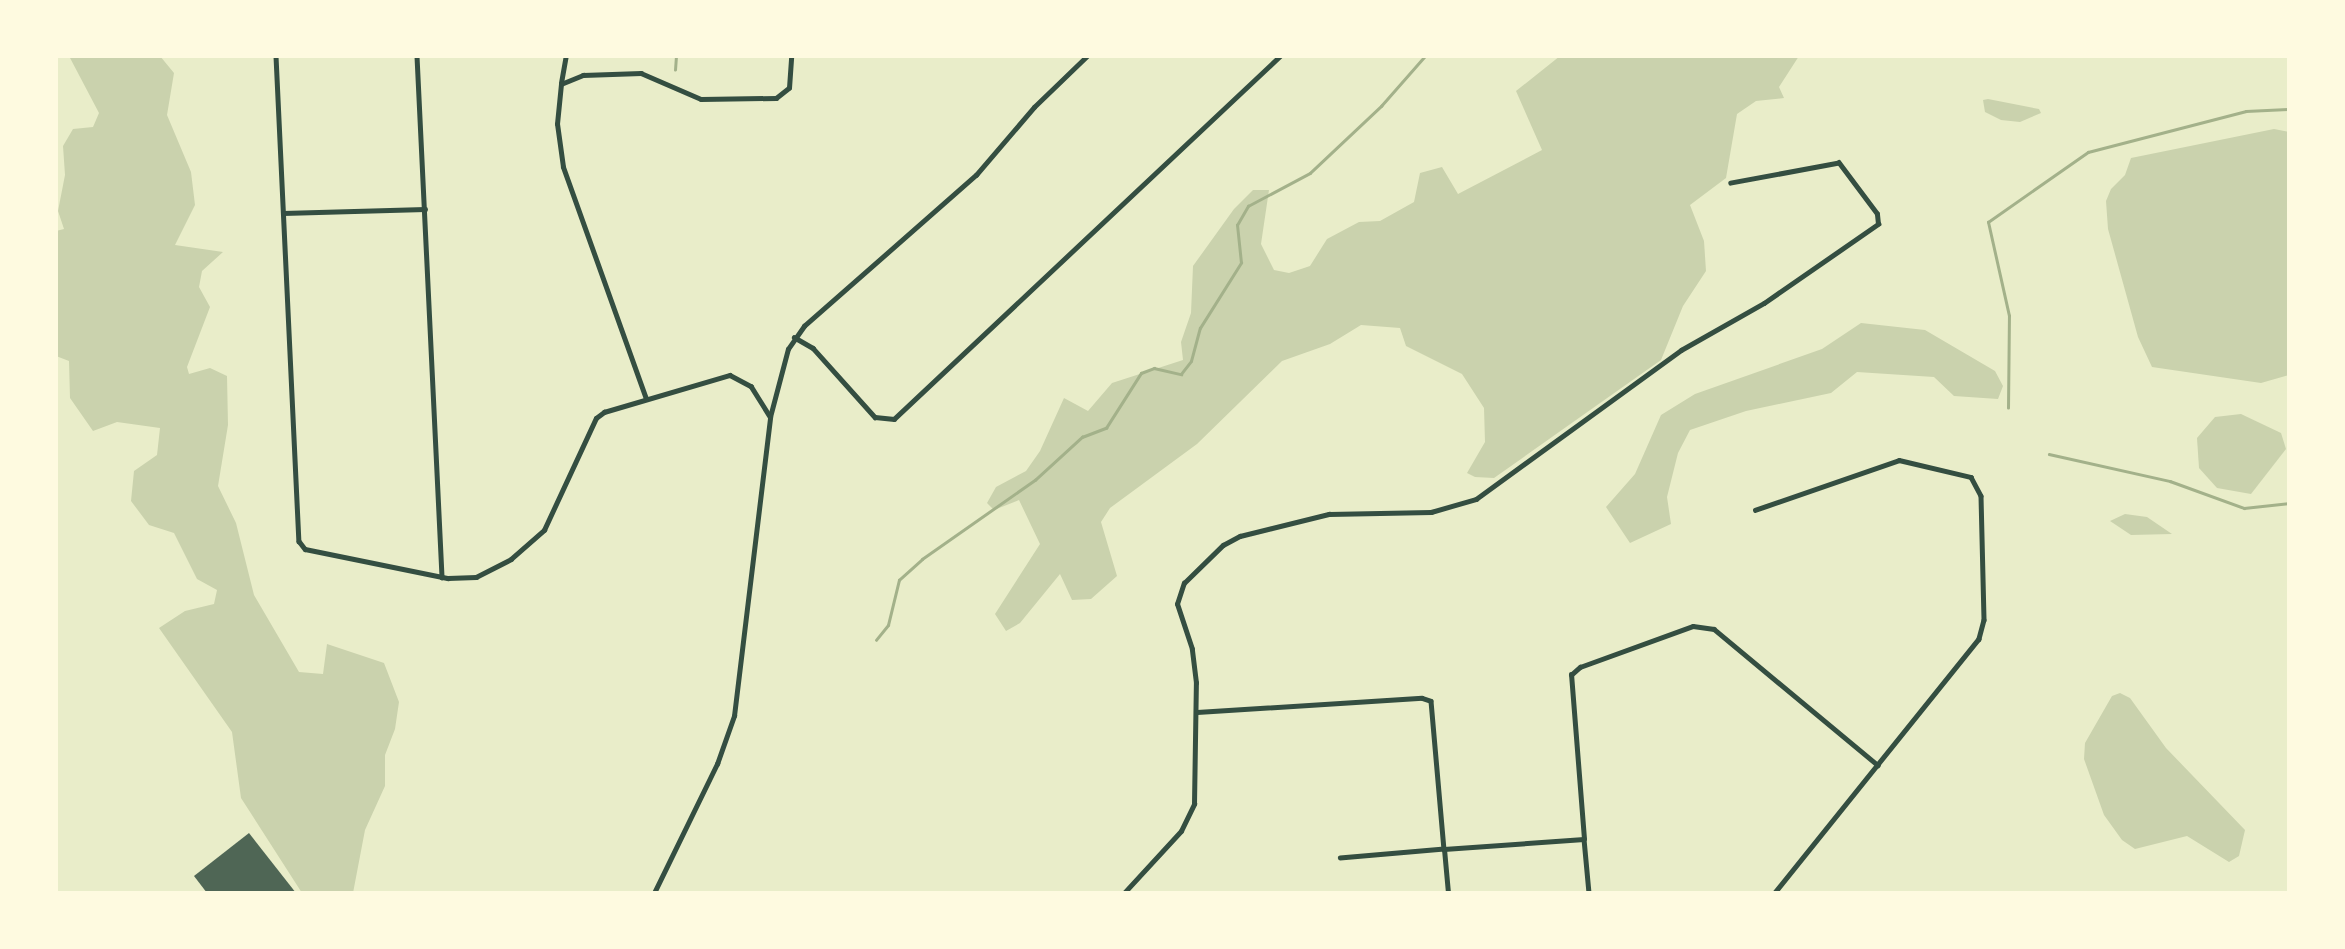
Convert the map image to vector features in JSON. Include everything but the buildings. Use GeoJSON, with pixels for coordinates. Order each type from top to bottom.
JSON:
{"type":"FeatureCollection","features":[{"type":"Feature","properties":{"kind":"street"},"geometry":{"type":"LineString","coordinates":[[276,56],[301,546],[309,551],[442,577],[481,576],[528,546],[552,517],[598,416],[730,375],[751,386],[770,417]]}},
{"type":"Feature","properties":{"kind":"street"},"geometry":{"type":"LineString","coordinates":[[417,56],[442,577]]}},
{"type":"Feature","properties":{"kind":"street"},"geometry":{"type":"LineString","coordinates":[[566,56],[557,124],[563,167],[646,399]]}},
{"type":"Feature","properties":{"kind":"street"},"geometry":{"type":"LineString","coordinates":[[561,84],[583,75],[635,72],[657,76],[701,99],[776,99],[789,88],[791,56]]}},
{"type":"Feature","properties":{"kind":"street"},"geometry":{"type":"LineString","coordinates":[[654,893],[732,722],[770,417],[780,367],[794,337],[976,175],[1034,107],[1087,56]]}},
{"type":"Feature","properties":{"kind":"street"},"geometry":{"type":"LineString","coordinates":[[794,337],[813,348],[875,417],[894,419],[1280,56]]}},
{"type":"Feature","properties":{"kind":"street"},"geometry":{"type":"LineString","coordinates":[[1124,893],[1190,815],[1196,790],[1197,712],[1194,657],[1178,595],[1228,541],[1329,514],[1430,512],[1476,499],[1681,350],[1775,296],[1878,224],[1877,214],[1839,163],[1731,183]]}},
{"type":"Feature","properties":{"kind":"street"},"geometry":{"type":"LineString","coordinates":[[283,213],[425,209]]}},
{"type":"Feature","properties":{"kind":"street"},"geometry":{"type":"LineString","coordinates":[[1755,510],[1895,460],[1968,476],[1978,484],[1981,633],[1775,893]]}},
{"type":"Feature","properties":{"kind":"street"},"geometry":{"type":"LineString","coordinates":[[1589,893],[1573,672],[1693,626],[1712,628],[1878,765]]}},
{"type":"Feature","properties":{"kind":"street"},"geometry":{"type":"LineString","coordinates":[[1197,712],[1428,699],[1434,711],[1448,893]]}},
{"type":"Feature","properties":{"kind":"street"},"geometry":{"type":"LineString","coordinates":[[1340,858],[1584,839]]}},
{"type":"Feature","properties":{"kind":"street"},"geometry":{"type":"LineString","coordinates":[[1829,893],[1898,893]]}},
{"type":"Feature","properties":{"kind":"green space"},"geometry":{"type":"Polygon","coordinates":[[[69,56],[160,56],[174,73],[167,115],[191,172],[195,205],[175,245],[223,252],[202,271],[199,287],[210,307],[187,367],[189,374],[210,368],[227,376],[228,425],[218,486],[236,523],[254,595],[299,672],[323,674],[327,644],[384,663],[399,702],[395,729],[385,755],[385,786],[365,830],[353,893],[302,893],[241,798],[232,732],[159,628],[185,611],[214,604],[217,590],[197,579],[174,533],[149,525],[131,501],[134,471],[157,455],[160,428],[117,422],[93,431],[70,398],[69,361],[56,356],[56,231],[64,229],[58,211],[65,175],[63,146],[73,129],[93,127],[99,113],[69,56]]]}},
{"type":"Feature","properties":{"kind":"green space"},"geometry":{"type":"Polygon","coordinates":[[[1560,56],[1799,56],[1779,87],[1784,98],[1756,101],[1737,114],[1726,178],[1690,205],[1704,241],[1706,271],[1683,306],[1661,360],[1494,478],[1475,477],[1467,473],[1485,442],[1484,408],[1462,374],[1406,346],[1400,328],[1361,325],[1330,344],[1282,361],[1197,444],[1110,508],[1101,522],[1117,576],[1091,599],[1072,600],[1060,574],[1020,623],[1006,631],[995,614],[1040,544],[1019,500],[994,510],[987,503],[996,487],[1026,471],[1040,451],[1064,398],[1088,411],[1112,383],[1183,360],[1181,342],[1191,313],[1193,266],[1234,209],[1253,190],[1269,190],[1261,244],[1274,270],[1289,273],[1310,266],[1327,239],[1359,222],[1380,221],[1414,202],[1420,173],[1442,167],[1458,194],[1542,150],[1516,91],[1560,56]]]}},
{"type":"Feature","properties":{"kind":"green space"},"geometry":{"type":"Polygon","coordinates":[[[1983,100],[2039,109],[2041,113],[2020,122],[2001,120],[1985,112],[1983,100]]]}},
{"type":"Feature","properties":{"kind":"green space"},"geometry":{"type":"Polygon","coordinates":[[[2274,129],[2289,132],[2289,375],[2261,383],[2152,367],[2138,337],[2108,229],[2106,201],[2111,189],[2125,175],[2131,158],[2274,129]]]}},
{"type":"Feature","properties":{"kind":"green space"},"geometry":{"type":"Polygon","coordinates":[[[1861,323],[1925,330],[1995,371],[2003,386],[1998,399],[1954,396],[1934,377],[1857,372],[1831,393],[1746,411],[1690,430],[1678,453],[1667,497],[1671,524],[1630,543],[1606,507],[1635,474],[1661,415],[1695,394],[1822,349],[1861,323]]]}},
{"type":"Feature","properties":{"kind":"green space"},"geometry":{"type":"Polygon","coordinates":[[[2241,414],[2281,433],[2286,449],[2251,494],[2217,488],[2199,468],[2197,438],[2215,417],[2241,414]]]}},
{"type":"Feature","properties":{"kind":"green space"},"geometry":{"type":"Polygon","coordinates":[[[2125,514],[2147,517],[2172,534],[2131,535],[2110,521],[2125,514]]]}},
{"type":"Feature","properties":{"kind":"green space"},"geometry":{"type":"Polygon","coordinates":[[[2120,693],[2130,698],[2166,748],[2245,830],[2239,856],[2229,862],[2187,836],[2135,849],[2122,840],[2104,815],[2084,759],[2085,743],[2112,696],[2120,693]]]}},
{"type":"Feature","properties":{"kind":"waterway"},"geometry":{"type":"LineString","coordinates":[[675,70],[676,56]]}},
{"type":"Feature","properties":{"kind":"waterway"},"geometry":{"type":"LineString","coordinates":[[876,640],[888,625],[899,580],[922,559],[1035,480],[1082,437],[1106,428],[1141,373],[1154,368],[1181,374],[1191,361],[1200,328],[1241,263],[1237,225],[1248,206],[1310,173],[1381,106],[1425,56]]}},
{"type":"Feature","properties":{"kind":"waterway"},"geometry":{"type":"LineString","coordinates":[[2008,408],[2009,316],[1988,222],[2088,152],[2246,111],[2289,109]]}},
{"type":"Feature","properties":{"kind":"waterway"},"geometry":{"type":"LineString","coordinates":[[2049,454],[2170,481],[2244,508],[2289,503]]}}]}
